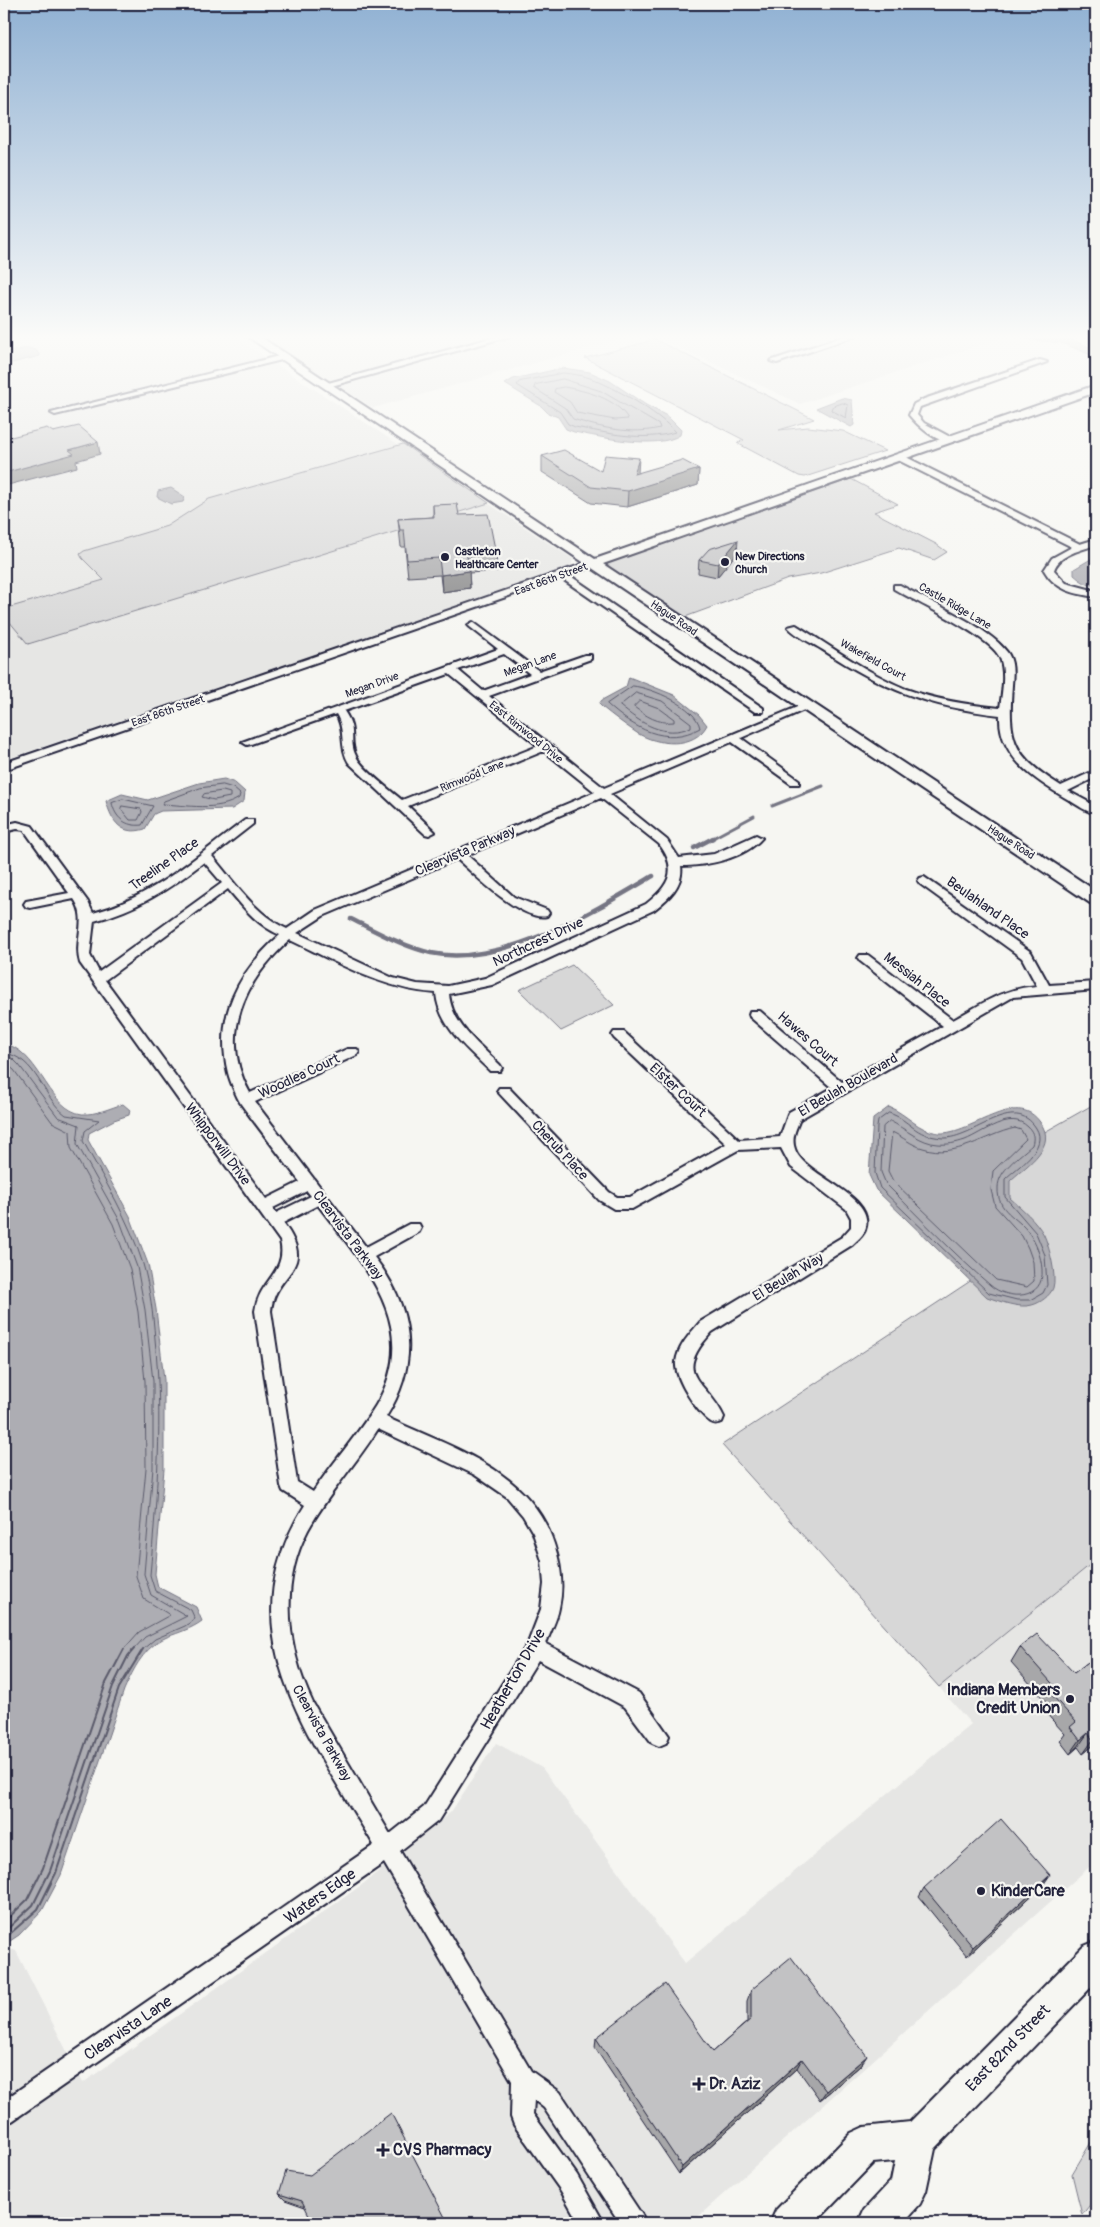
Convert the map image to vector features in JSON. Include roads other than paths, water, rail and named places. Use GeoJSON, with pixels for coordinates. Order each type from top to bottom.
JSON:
{"type":"FeatureCollection","features":[{"type":"Feature","properties":{"kind":"main road","name":"East 82nd Street"},"geometry":{"type":"LineString","coordinates":[[920,2139],[1096,1958]]}},
{"type":"Feature","properties":{"kind":"main road"},"geometry":{"type":"LineString","coordinates":[[789,2223],[864,2146],[920,2139],[907,2191],[877,2223]]}},
{"type":"Feature","properties":{"kind":"street","name":"Hague Road"},"geometry":{"type":"LineString","coordinates":[[407,440],[1096,899]]}},
{"type":"Feature","properties":{"kind":"street","name":"East 86th Street"},"geometry":{"type":"LineString","coordinates":[[4,767],[564,576],[592,564],[949,440]]}},
{"type":"Feature","properties":{"kind":"street"},"geometry":{"type":"LineString","coordinates":[[899,457],[1080,548]]}},
{"type":"Feature","properties":{"kind":"street"},"geometry":{"type":"LineString","coordinates":[[1096,542],[1053,560],[1049,570],[1051,576],[1064,586],[1096,594]]}},
{"type":"Feature","properties":{"kind":"street","name":"Hague Road"},"geometry":{"type":"LineString","coordinates":[[564,576],[760,710]]}},
{"type":"Feature","properties":{"kind":"street","name":"Castle Ridge Lane"},"geometry":{"type":"LineString","coordinates":[[897,587],[986,638],[1000,650],[1006,660],[1008,670],[1005,712],[1006,735],[1014,751],[1032,770],[1096,811]]}},
{"type":"Feature","properties":{"kind":"street"},"geometry":{"type":"LineString","coordinates":[[472,625],[537,675]]}},
{"type":"Feature","properties":{"kind":"street","name":"Wakefield Court"},"geometry":{"type":"LineString","coordinates":[[793,627],[870,675],[901,690],[947,704],[1005,712]]}},
{"type":"Feature","properties":{"kind":"street","name":"Megan Drive"},"geometry":{"type":"LineString","coordinates":[[247,742],[506,650]]}},
{"type":"Feature","properties":{"kind":"street","name":"Megan Lane"},"geometry":{"type":"LineString","coordinates":[[482,695],[588,657]]}},
{"type":"Feature","properties":{"kind":"street","name":"East Rimwood Drive"},"geometry":{"type":"LineString","coordinates":[[451,670],[601,793]]}},
{"type":"Feature","properties":{"kind":"street","name":"Clearvista Parkway"},"geometry":{"type":"LineString","coordinates":[[634,2223],[552,2100],[522,2079],[306,1710],[294,1686],[284,1654],[280,1611],[285,1570],[299,1532],[316,1503],[384,1409],[397,1376],[400,1331],[397,1312],[389,1290],[246,1101],[232,1067],[229,1046],[230,1020],[247,979],[257,964],[288,934],[329,908],[806,707]]}},
{"type":"Feature","properties":{"kind":"street"},"geometry":{"type":"LineString","coordinates":[[338,710],[348,724],[348,747],[353,761],[429,832]]}},
{"type":"Feature","properties":{"kind":"street"},"geometry":{"type":"LineString","coordinates":[[734,738],[795,782]]}},
{"type":"Feature","properties":{"kind":"street","name":"Rimwood Lane"},"geometry":{"type":"LineString","coordinates":[[400,805],[545,747]]}},
{"type":"Feature","properties":{"kind":"street"},"geometry":{"type":"LineString","coordinates":[[1061,790],[1096,772]]}},
{"type":"Feature","properties":{"kind":"street"},"geometry":{"type":"LineString","coordinates":[[601,793],[663,842],[675,862],[714,859],[729,855],[756,838]]}},
{"type":"Feature","properties":{"kind":"street","name":"Treeline Place"},"geometry":{"type":"LineString","coordinates":[[89,918],[118,910],[140,900],[249,822]]}},
{"type":"Feature","properties":{"kind":"street"},"geometry":{"type":"LineString","coordinates":[[4,829],[17,825],[28,828],[76,894],[89,918]]}},
{"type":"Feature","properties":{"kind":"street"},"geometry":{"type":"LineString","coordinates":[[458,853],[510,900],[543,913]]}},
{"type":"Feature","properties":{"kind":"street","name":"Northcrest Drive"},"geometry":{"type":"LineString","coordinates":[[204,855],[262,920],[389,981],[417,988],[442,990],[488,982],[650,907],[670,889],[675,877],[675,862]]}},
{"type":"Feature","properties":{"kind":"street","name":"Beulahland Place"},"geometry":{"type":"LineString","coordinates":[[924,882],[1027,954],[1045,989]]}},
{"type":"Feature","properties":{"kind":"street"},"geometry":{"type":"LineString","coordinates":[[97,980],[230,883]]}},
{"type":"Feature","properties":{"kind":"street"},"geometry":{"type":"LineString","coordinates":[[30,904],[76,894]]}},
{"type":"Feature","properties":{"kind":"street","name":"Whipporwill Drive"},"geometry":{"type":"LineString","coordinates":[[89,918],[82,951],[86,963],[275,1220],[290,1244],[290,1259],[283,1274],[266,1293],[263,1311],[289,1486],[316,1503]]}},
{"type":"Feature","properties":{"kind":"street","name":"Messiah Place"},"geometry":{"type":"LineString","coordinates":[[864,958],[952,1026]]}},
{"type":"Feature","properties":{"kind":"street","name":"El Beulah Boulevard"},"geometry":{"type":"LineString","coordinates":[[787,1142],[787,1129],[796,1114],[1008,994],[1045,989],[1096,986]]}},
{"type":"Feature","properties":{"kind":"street"},"geometry":{"type":"LineString","coordinates":[[442,990],[446,1010],[454,1025],[495,1068]]}},
{"type":"Feature","properties":{"kind":"street","name":"Hawes Court"},"geometry":{"type":"LineString","coordinates":[[755,1014],[840,1088]]}},
{"type":"Feature","properties":{"kind":"street","name":"Elster Court"},"geometry":{"type":"LineString","coordinates":[[619,1035],[736,1145]]}},
{"type":"Feature","properties":{"kind":"street","name":"Woodlea Court"},"geometry":{"type":"LineString","coordinates":[[246,1101],[352,1052]]}},
{"type":"Feature","properties":{"kind":"street","name":"Cherub Place"},"geometry":{"type":"LineString","coordinates":[[504,1091],[604,1196],[619,1204],[632,1203],[736,1145]]}},
{"type":"Feature","properties":{"kind":"street"},"geometry":{"type":"LineString","coordinates":[[736,1145],[787,1142]]}},
{"type":"Feature","properties":{"kind":"street","name":"El Beulah Way"},"geometry":{"type":"LineString","coordinates":[[716,1417],[686,1380],[683,1360],[691,1341],[706,1327],[848,1241],[858,1229],[858,1216],[848,1203],[814,1179],[800,1166],[792,1155],[787,1142]]}},
{"type":"Feature","properties":{"kind":"street"},"geometry":{"type":"LineString","coordinates":[[264,1206],[308,1184]]}},
{"type":"Feature","properties":{"kind":"street"},"geometry":{"type":"LineString","coordinates":[[275,1220],[320,1198]]}},
{"type":"Feature","properties":{"kind":"street"},"geometry":{"type":"LineString","coordinates":[[364,1255],[414,1228]]}},
{"type":"Feature","properties":{"kind":"street","name":"Heatherton Drive"},"geometry":{"type":"LineString","coordinates":[[376,1420],[489,1474],[513,1492],[529,1510],[541,1530],[549,1552],[552,1584],[550,1609],[535,1648],[431,1814],[388,1848]]}},
{"type":"Feature","properties":{"kind":"street"},"geometry":{"type":"LineString","coordinates":[[535,1648],[632,1700],[659,1736]]}},
{"type":"Feature","properties":{"kind":"street","name":"Waters Edge"},"geometry":{"type":"LineString","coordinates":[[252,1943],[388,1848]]}},
{"type":"Feature","properties":{"kind":"street","name":"Clearvista Lane"},"geometry":{"type":"LineString","coordinates":[[4,2113],[252,1943]]}},
{"type":"Feature","properties":{"kind":"street"},"geometry":{"type":"LineString","coordinates":[[522,2079],[522,2117],[569,2183],[592,2223]]}},
{"type":"Feature","properties":{"kind":"water"},"geometry":{"type":"Polygon","coordinates":[[[620,440],[666,440],[657,442],[620,440]]]}},
{"type":"Feature","properties":{"kind":"water"},"geometry":{"type":"Polygon","coordinates":[[[171,488],[185,497],[183,502],[171,504],[157,497],[158,491],[171,488]]]}},
{"type":"Feature","properties":{"kind":"water"},"geometry":{"type":"Polygon","coordinates":[[[1096,556],[1096,585],[1090,585],[1074,575],[1074,569],[1096,556]]]}},
{"type":"Feature","properties":{"kind":"water"},"geometry":{"type":"Polygon","coordinates":[[[629,677],[674,695],[699,715],[707,725],[701,733],[684,742],[665,742],[637,733],[599,704],[602,700],[626,687],[629,677]]]}},
{"type":"Feature","properties":{"kind":"water"},"geometry":{"type":"Polygon","coordinates":[[[224,779],[235,783],[245,792],[244,801],[232,809],[161,811],[154,814],[145,829],[137,831],[130,831],[119,826],[111,816],[106,801],[122,794],[148,800],[199,783],[224,779]]]}},
{"type":"Feature","properties":{"kind":"water"},"geometry":{"type":"Polygon","coordinates":[[[9,1045],[20,1051],[29,1060],[53,1094],[71,1110],[82,1114],[92,1113],[123,1104],[130,1110],[129,1115],[114,1120],[89,1133],[88,1140],[130,1216],[148,1264],[156,1309],[164,1380],[164,1469],[155,1574],[158,1587],[196,1607],[202,1621],[159,1641],[146,1652],[136,1666],[124,1690],[61,1875],[42,1911],[19,1935],[4,1945],[4,1049],[9,1045]]]}},
{"type":"Feature","properties":{"kind":"water"},"geometry":{"type":"Polygon","coordinates":[[[889,1107],[919,1126],[939,1133],[952,1132],[1009,1111],[1022,1110],[1033,1115],[1043,1127],[1046,1135],[1045,1143],[1036,1157],[1010,1181],[1010,1198],[1033,1220],[1044,1235],[1052,1261],[1054,1276],[1053,1288],[1050,1294],[1035,1304],[1027,1306],[1010,1304],[987,1297],[876,1190],[869,1175],[873,1119],[889,1107]]]}},
{"type":"Feature","properties":{"kind":"waterway"},"geometry":{"type":"LineString","coordinates":[[772,806],[823,786]]}},
{"type":"Feature","properties":{"kind":"waterway"},"geometry":{"type":"LineString","coordinates":[[711,839],[754,816]]}},
{"type":"Feature","properties":{"kind":"waterway"},"geometry":{"type":"LineString","coordinates":[[694,848],[713,838]]}},
{"type":"Feature","properties":{"kind":"waterway"},"geometry":{"type":"LineString","coordinates":[[351,919],[400,943],[431,953],[458,955],[487,952],[516,944],[575,920],[653,876]]}},
{"type":"Feature","properties":{"kind":"place","name":"Castleton Healthcare Center"},"geometry":{"type":"Point","coordinates":[445,557]}},
{"type":"Feature","properties":{"kind":"place","name":"New Directions Church"},"geometry":{"type":"Point","coordinates":[725,562]}},
{"type":"Feature","properties":{"kind":"place","name":"Indiana Members Credit Union"},"geometry":{"type":"Point","coordinates":[1070,1699]}},
{"type":"Feature","properties":{"kind":"place","name":"KinderCare"},"geometry":{"type":"Point","coordinates":[981,1891]}},
{"type":"Feature","properties":{"kind":"place","name":"Dr. Aziz"},"geometry":{"type":"Point","coordinates":[699,2084]}},
{"type":"Feature","properties":{"kind":"place","name":"CVS Pharmacy"},"geometry":{"type":"Point","coordinates":[383,2150]}}]}
